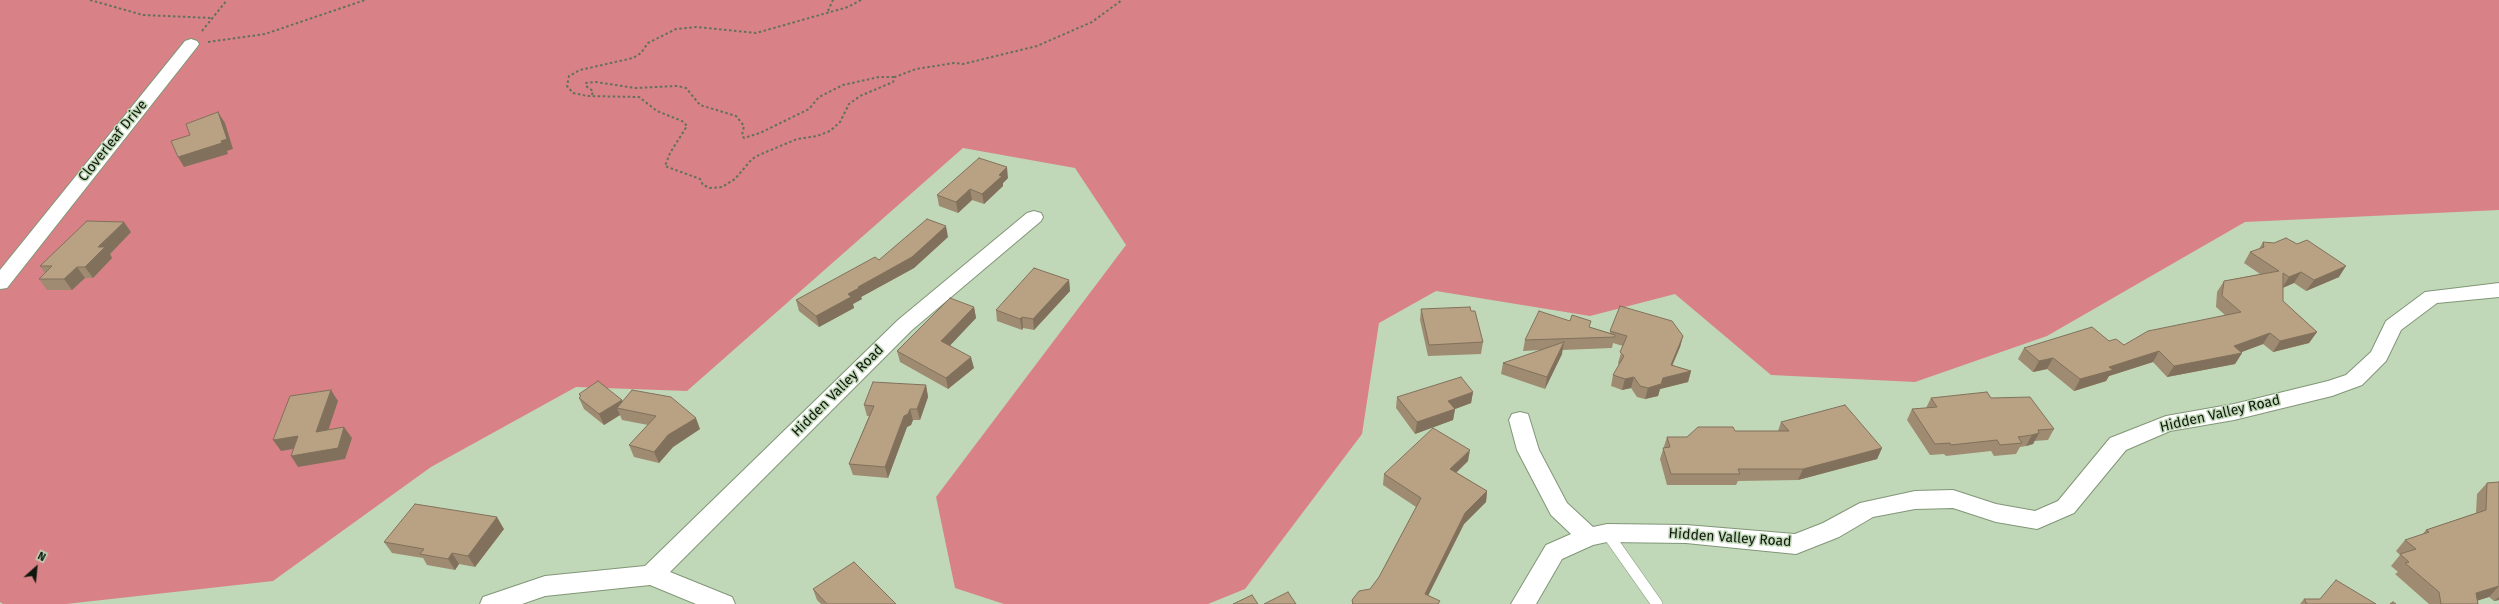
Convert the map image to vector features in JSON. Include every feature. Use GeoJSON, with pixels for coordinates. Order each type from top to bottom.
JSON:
{"type":"FeatureCollection","features":[{"type":"Feature","properties":{"kind":"street","name":"Cloverleaf Drive"},"geometry":{"type":"LineString","coordinates":[[0,283],[192,44]]}},
{"type":"Feature","properties":{"kind":"street","name":"Hidden Valley Road"},"geometry":{"type":"LineString","coordinates":[[651,575],[905,325],[1034,217]]}},
{"type":"Feature","properties":{"kind":"street","name":"Hidden Valley Road"},"geometry":{"type":"LineString","coordinates":[[1523,604],[1554,552],[1598,535],[1686,534],[1796,544],[1832,530],[1868,509],[1915,500],[1953,499],[1996,513],[2037,520],[2066,507],[2118,444],[2166,424],[2234,412],[2332,388],[2354,380],[2379,356],[2394,326],[2432,297],[2499,290]]}},
{"type":"Feature","properties":{"kind":"street"},"geometry":{"type":"LineString","coordinates":[[1520,420],[1528,450],[1559,509],[1598,535]]}},
{"type":"Feature","properties":{"kind":"street"},"geometry":{"type":"LineString","coordinates":[[492,604],[545,586],[651,575],[723,604]]}},
{"type":"Feature","properties":{"kind":"lane"},"geometry":{"type":"LineString","coordinates":[[1598,535],[1629,567],[1656,604]]}},
{"type":"Feature","properties":{"kind":"path"},"geometry":{"type":"LineString","coordinates":[[90,0],[144,15],[212,18]]}},
{"type":"Feature","properties":{"kind":"path"},"geometry":{"type":"LineString","coordinates":[[192,44],[226,0]]}},
{"type":"Feature","properties":{"kind":"path"},"geometry":{"type":"LineString","coordinates":[[192,44],[265,34],[365,0]]}},
{"type":"Feature","properties":{"kind":"path"},"geometry":{"type":"LineString","coordinates":[[828,11],[833,0]]}},
{"type":"Feature","properties":{"kind":"path"},"geometry":{"type":"LineString","coordinates":[[861,0],[848,7],[828,11],[773,30],[756,33],[696,27],[671,31],[648,43],[641,53],[633,58],[580,70],[570,76],[567,86],[573,93],[639,97],[657,112],[682,121],[688,126],[670,153],[665,166],[700,179],[703,185],[710,188],[722,187],[730,183],[752,159],[775,147],[830,131],[840,122],[849,104],[860,96],[893,82],[895,78],[916,69],[954,63],[963,64],[1037,46],[1092,22],[1122,0]]}},
{"type":"Feature","properties":{"kind":"path"},"geometry":{"type":"LineString","coordinates":[[592,95],[593,91],[586,86],[586,83],[596,82],[635,88],[677,86],[686,88],[700,104],[736,116],[744,126],[742,135],[744,138],[760,133],[809,109],[819,97],[843,85],[879,76],[895,78]]}},
{"type":"Feature","properties":{"kind":"shaded area"},"geometry":{"type":"Polygon","coordinates":[[[0,0],[2499,0],[2499,210],[2245,222],[2047,336],[1915,382],[1771,375],[1675,294],[1590,316],[1436,291],[1379,323],[1362,434],[1245,589],[1208,604],[1004,604],[955,588],[936,497],[1126,245],[1075,168],[963,148],[687,391],[576,387],[431,467],[273,581],[66,604],[3,604],[0,602],[0,0]]]}},
{"type":"Feature","properties":{"kind":"building"},"geometry":{"type":"Polygon","coordinates":[[[218,112],[227,139],[221,141],[222,143],[178,157],[171,141],[190,135],[186,124],[218,112]]]}},
{"type":"Feature","properties":{"kind":"building"},"geometry":{"type":"Polygon","coordinates":[[[979,158],[1007,167],[999,175],[1002,176],[982,194],[970,189],[956,202],[937,195],[979,158]]]}},
{"type":"Feature","properties":{"kind":"building"},"geometry":{"type":"Polygon","coordinates":[[[927,219],[946,226],[912,257],[858,287],[859,288],[848,294],[851,297],[816,316],[796,300],[875,257],[879,260],[927,219]]]}},
{"type":"Feature","properties":{"kind":"building"},"geometry":{"type":"Polygon","coordinates":[[[87,221],[124,222],[98,247],[105,247],[85,267],[77,267],[64,279],[39,279],[52,266],[40,266],[87,221]]]}},
{"type":"Feature","properties":{"kind":"building"},"geometry":{"type":"Polygon","coordinates":[[[2286,238],[2297,244],[2307,240],[2346,266],[2314,280],[2301,272],[2289,277],[2283,273],[2283,301],[2317,332],[2280,341],[2270,333],[2234,346],[2242,353],[2174,366],[2159,351],[2109,367],[2113,370],[2080,379],[2053,358],[2039,361],[2024,348],[2092,327],[2109,341],[2116,339],[2124,345],[2148,331],[2241,312],[2222,296],[2224,281],[2279,271],[2250,252],[2264,247],[2263,242],[2274,243],[2286,238]]]}},
{"type":"Feature","properties":{"kind":"building"},"geometry":{"type":"Polygon","coordinates":[[[1034,268],[1069,280],[1033,319],[1022,317],[1020,319],[996,310],[1034,268]]]}},
{"type":"Feature","properties":{"kind":"building"},"geometry":{"type":"Polygon","coordinates":[[[950,298],[974,307],[941,341],[971,357],[946,378],[897,351],[950,298]]]}},
{"type":"Feature","properties":{"kind":"building"},"geometry":{"type":"Polygon","coordinates":[[[1620,306],[1672,321],[1683,336],[1671,365],[1691,371],[1663,378],[1661,384],[1648,388],[1640,386],[1634,377],[1625,379],[1613,375],[1624,356],[1620,352],[1627,336],[1610,331],[1620,306]]]}},
{"type":"Feature","properties":{"kind":"building"},"geometry":{"type":"Polygon","coordinates":[[[1470,307],[1471,311],[1475,311],[1483,342],[1429,345],[1421,309],[1470,307]]]}},
{"type":"Feature","properties":{"kind":"building"},"geometry":{"type":"Polygon","coordinates":[[[1539,311],[1570,321],[1572,315],[1591,321],[1589,327],[1615,335],[1615,337],[1525,340],[1539,311]]]}},
{"type":"Feature","properties":{"kind":"building"},"geometry":{"type":"Polygon","coordinates":[[[1564,342],[1547,377],[1503,363],[1564,342]]]}},
{"type":"Feature","properties":{"kind":"building"},"geometry":{"type":"Polygon","coordinates":[[[1461,377],[1473,392],[1448,401],[1455,409],[1417,422],[1397,397],[1461,377]]]}},
{"type":"Feature","properties":{"kind":"building"},"geometry":{"type":"Polygon","coordinates":[[[598,381],[622,400],[599,414],[579,398],[581,396],[579,394],[598,381]]]}},
{"type":"Feature","properties":{"kind":"building"},"geometry":{"type":"Polygon","coordinates":[[[873,382],[926,385],[917,409],[910,409],[908,414],[904,416],[885,467],[849,464],[874,406],[864,405],[873,382]]]}},
{"type":"Feature","properties":{"kind":"building"},"geometry":{"type":"Polygon","coordinates":[[[331,390],[316,432],[344,427],[338,448],[291,456],[298,436],[273,440],[290,396],[331,390]]]}},
{"type":"Feature","properties":{"kind":"building"},"geometry":{"type":"Polygon","coordinates":[[[632,390],[671,397],[696,418],[668,435],[654,452],[629,445],[656,416],[617,408],[632,390]]]}},
{"type":"Feature","properties":{"kind":"building"},"geometry":{"type":"Polygon","coordinates":[[[1987,392],[1991,398],[2030,397],[2054,429],[2038,430],[2039,433],[2018,437],[2022,443],[2000,445],[1997,440],[1951,445],[1950,443],[1935,444],[1912,409],[1937,407],[1931,398],[1987,392]]]}},
{"type":"Feature","properties":{"kind":"building"},"geometry":{"type":"Polygon","coordinates":[[[1845,405],[1882,448],[1803,469],[1738,469],[1740,474],[1671,474],[1663,448],[1670,447],[1667,437],[1687,437],[1698,427],[1733,427],[1735,431],[1789,431],[1781,422],[1845,405]]]}},
{"type":"Feature","properties":{"kind":"building"},"geometry":{"type":"Polygon","coordinates":[[[1433,428],[1470,450],[1450,469],[1487,491],[1465,513],[1425,594],[1440,601],[1438,604],[1353,604],[1352,600],[1359,591],[1370,589],[1379,577],[1421,498],[1384,474],[1433,428]]]}},
{"type":"Feature","properties":{"kind":"building"},"geometry":{"type":"Polygon","coordinates":[[[2499,482],[2499,586],[2476,593],[2478,604],[2441,604],[2439,592],[2405,563],[2409,562],[2400,554],[2416,549],[2405,540],[2429,532],[2426,530],[2486,510],[2487,483],[2499,482]]]}},
{"type":"Feature","properties":{"kind":"building"},"geometry":{"type":"Polygon","coordinates":[[[415,504],[497,517],[468,556],[452,553],[448,559],[420,554],[424,549],[384,542],[415,504]]]}},
{"type":"Feature","properties":{"kind":"building"},"geometry":{"type":"Polygon","coordinates":[[[854,562],[896,604],[827,604],[813,589],[854,562]]]}},
{"type":"Feature","properties":{"kind":"building"},"geometry":{"type":"Polygon","coordinates":[[[2336,580],[2376,604],[2307,604],[2304,599],[2320,599],[2336,580]]]}},
{"type":"Feature","properties":{"kind":"building"},"geometry":{"type":"Polygon","coordinates":[[[1288,592],[1296,604],[1264,604],[1288,592]]]}},
{"type":"Feature","properties":{"kind":"building"},"geometry":{"type":"Polygon","coordinates":[[[1252,595],[1258,604],[1233,604],[1252,595]]]}}]}
